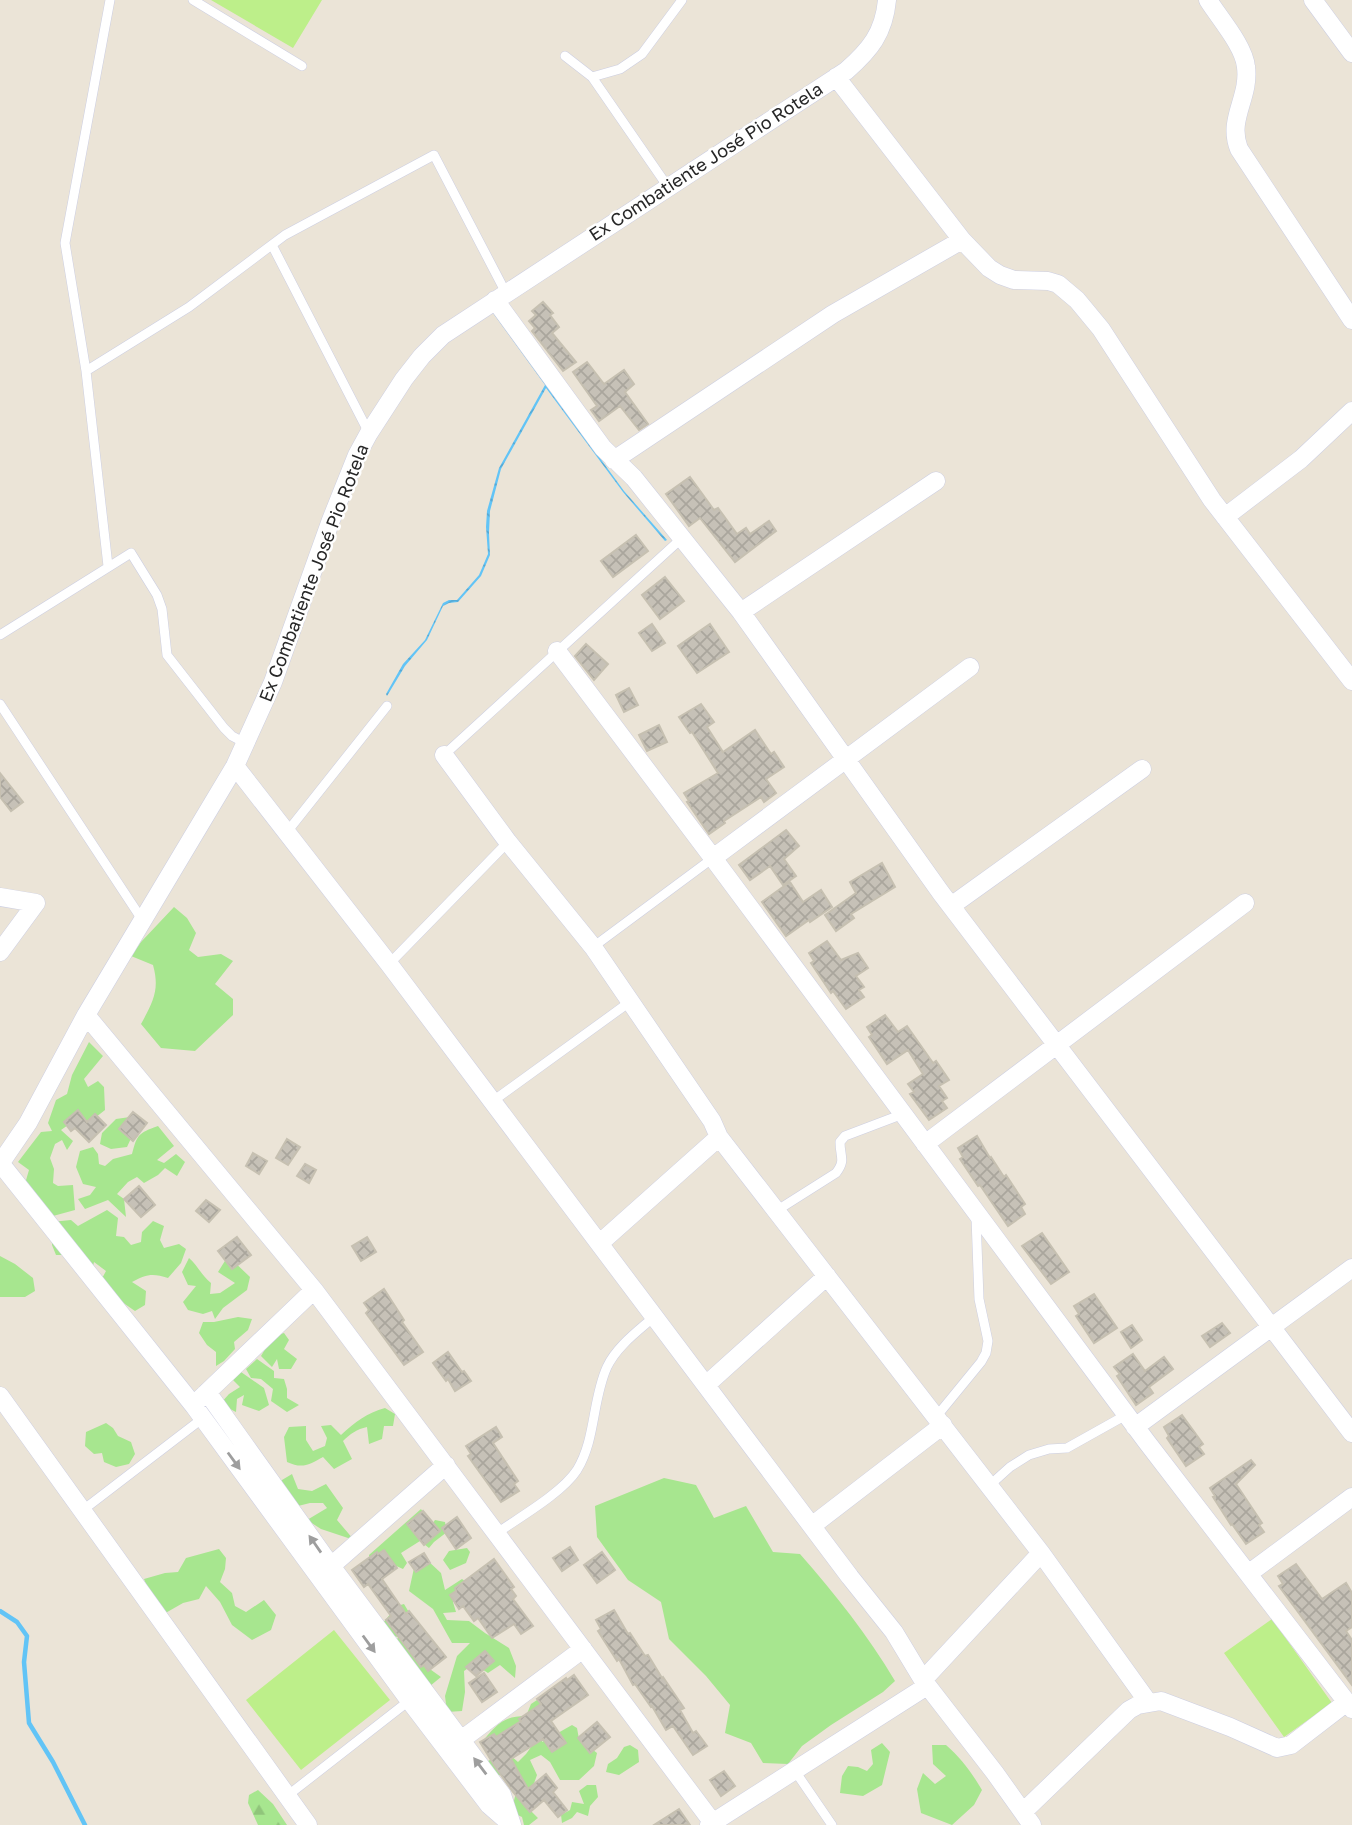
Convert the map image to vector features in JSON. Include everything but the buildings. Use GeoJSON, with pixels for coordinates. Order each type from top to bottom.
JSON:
{"type":"FeatureCollection","features":[{"type":"Feature","properties":{"kind":"street","name":"Ex Combatiente José Pio Rotela"},"geometry":{"type":"LineString","coordinates":[[0,1164],[28,1123],[86,1015],[247,744],[273,682],[357,455],[404,379],[443,335],[857,61],[879,34],[886,15],[887,0]]}},
{"type":"Feature","properties":{"kind":"street"},"geometry":{"type":"LineString","coordinates":[[1208,0],[1244,55],[1247,78],[1234,128],[1235,139],[1352,320]]}},
{"type":"Feature","properties":{"kind":"street"},"geometry":{"type":"LineString","coordinates":[[1313,0],[1352,53]]}},
{"type":"Feature","properties":{"kind":"street"},"geometry":{"type":"LineString","coordinates":[[836,77],[962,240],[989,268],[1014,280],[1058,284],[1077,300],[1101,328],[1205,489],[1352,681]]}},
{"type":"Feature","properties":{"kind":"street"},"geometry":{"type":"LineString","coordinates":[[614,460],[833,314],[962,240]]}},
{"type":"Feature","properties":{"kind":"street"},"geometry":{"type":"LineString","coordinates":[[501,297],[603,448],[635,478],[741,612],[951,906],[1352,1433]]}},
{"type":"Feature","properties":{"kind":"street"},"geometry":{"type":"LineString","coordinates":[[1225,517],[1301,459],[1352,411]]}},
{"type":"Feature","properties":{"kind":"street"},"geometry":{"type":"LineString","coordinates":[[741,612],[936,481]]}},
{"type":"Feature","properties":{"kind":"street"},"geometry":{"type":"LineString","coordinates":[[235,766],[389,964],[894,1632],[925,1683],[1027,1821],[1129,1710],[1138,1705],[1161,1701],[1277,1748],[1291,1745],[1349,1706],[1130,1421],[557,651]]}},
{"type":"Feature","properties":{"kind":"street"},"geometry":{"type":"LineString","coordinates":[[713,858],[970,667]]}},
{"type":"Feature","properties":{"kind":"street"},"geometry":{"type":"LineString","coordinates":[[444,755],[508,842],[593,947],[712,1121],[719,1137],[990,1485],[1148,1702]]}},
{"type":"Feature","properties":{"kind":"street"},"geometry":{"type":"LineString","coordinates":[[951,906],[1143,769]]}},
{"type":"Feature","properties":{"kind":"street"},"geometry":{"type":"LineString","coordinates":[[0,897],[36,903],[0,952]]}},
{"type":"Feature","properties":{"kind":"street"},"geometry":{"type":"LineString","coordinates":[[925,1144],[1245,903]]}},
{"type":"Feature","properties":{"kind":"street"},"geometry":{"type":"LineString","coordinates":[[86,1015],[314,1290],[711,1824],[925,1683],[1041,1553]]}},
{"type":"Feature","properties":{"kind":"street"},"geometry":{"type":"LineString","coordinates":[[600,1244],[719,1137]]}},
{"type":"Feature","properties":{"kind":"street"},"geometry":{"type":"LineString","coordinates":[[0,1164],[325,1571],[416,1695],[489,1805],[512,1825]]}},
{"type":"Feature","properties":{"kind":"street"},"geometry":{"type":"LineString","coordinates":[[1130,1421],[1271,1327],[1352,1268]]}},
{"type":"Feature","properties":{"kind":"street"},"geometry":{"type":"LineString","coordinates":[[706,1385],[827,1276]]}},
{"type":"Feature","properties":{"kind":"street"},"geometry":{"type":"LineString","coordinates":[[198,1412],[207,1392],[314,1290]]}},
{"type":"Feature","properties":{"kind":"street"},"geometry":{"type":"LineString","coordinates":[[207,1392],[325,1571]]}},
{"type":"Feature","properties":{"kind":"street"},"geometry":{"type":"LineString","coordinates":[[0,1396],[308,1825]]}},
{"type":"Feature","properties":{"kind":"street"},"geometry":{"type":"LineString","coordinates":[[813,1525],[940,1421]]}},
{"type":"Feature","properties":{"kind":"street"},"geometry":{"type":"LineString","coordinates":[[325,1571],[446,1465]]}},
{"type":"Feature","properties":{"kind":"street"},"geometry":{"type":"LineString","coordinates":[[1248,1574],[1352,1497]]}},
{"type":"Feature","properties":{"kind":"street"},"geometry":{"type":"LineString","coordinates":[[461,1740],[583,1649]]}},
{"type":"Feature","properties":{"kind":"street"},"geometry":{"type":"LineString","coordinates":[[416,1695],[461,1740],[502,1795],[512,1825]]}},
{"type":"Feature","properties":{"kind":"lane"},"geometry":{"type":"LineString","coordinates":[[108,566],[86,371],[65,243],[110,0]]}},
{"type":"Feature","properties":{"kind":"lane"},"geometry":{"type":"LineString","coordinates":[[193,0],[302,66]]}},
{"type":"Feature","properties":{"kind":"lane"},"geometry":{"type":"LineString","coordinates":[[592,78],[620,69],[642,54],[682,0]]}},
{"type":"Feature","properties":{"kind":"lane"},"geometry":{"type":"LineString","coordinates":[[565,56],[592,78],[668,187]]}},
{"type":"Feature","properties":{"kind":"lane"},"geometry":{"type":"LineString","coordinates":[[86,371],[190,307],[285,236],[433,155],[501,297]]}},
{"type":"Feature","properties":{"kind":"lane"},"geometry":{"type":"LineString","coordinates":[[272,245],[369,433]]}},
{"type":"Feature","properties":{"kind":"lane"},"geometry":{"type":"LineString","coordinates":[[444,755],[682,538]]}},
{"type":"Feature","properties":{"kind":"lane"},"geometry":{"type":"LineString","coordinates":[[0,635],[131,553],[158,595],[162,609],[166,655],[224,728],[247,744]]}},
{"type":"Feature","properties":{"kind":"lane"},"geometry":{"type":"LineString","coordinates":[[0,704],[143,921]]}},
{"type":"Feature","properties":{"kind":"lane"},"geometry":{"type":"LineString","coordinates":[[287,832],[387,706]]}},
{"type":"Feature","properties":{"kind":"lane"},"geometry":{"type":"LineString","coordinates":[[389,964],[508,842]]}},
{"type":"Feature","properties":{"kind":"lane"},"geometry":{"type":"LineString","coordinates":[[593,947],[713,858]]}},
{"type":"Feature","properties":{"kind":"lane"},"geometry":{"type":"LineString","coordinates":[[493,1101],[631,1001]]}},
{"type":"Feature","properties":{"kind":"lane"},"geometry":{"type":"LineString","coordinates":[[776,1211],[836,1173],[843,1159],[840,1142],[845,1136],[903,1114]]}},
{"type":"Feature","properties":{"kind":"lane"},"geometry":{"type":"LineString","coordinates":[[940,1421],[986,1353],[988,1341],[979,1299],[975,1212]]}},
{"type":"Feature","properties":{"kind":"lane"},"geometry":{"type":"LineString","coordinates":[[497,1534],[560,1488],[575,1473],[586,1454],[607,1366],[620,1348],[655,1316]]}},
{"type":"Feature","properties":{"kind":"lane"},"geometry":{"type":"LineString","coordinates":[[83,1510],[198,1412]]}},
{"type":"Feature","properties":{"kind":"lane"},"geometry":{"type":"LineString","coordinates":[[990,1485],[1010,1466],[1029,1455],[1049,1449],[1066,1448],[1130,1421]]}},
{"type":"Feature","properties":{"kind":"lane"},"geometry":{"type":"LineString","coordinates":[[287,1796],[416,1695]]}},
{"type":"Feature","properties":{"kind":"lane"},"geometry":{"type":"LineString","coordinates":[[794,1771],[832,1825]]}},
{"type":"Feature","properties":{"kind":"green space"},"geometry":{"type":"Polygon","coordinates":[[[211,0],[322,0],[293,48],[211,0]]]}},
{"type":"Feature","properties":{"kind":"green space"},"geometry":{"type":"Polygon","coordinates":[[[174,907],[187,918],[196,933],[189,950],[198,957],[221,954],[233,961],[215,984],[233,999],[233,1015],[195,1051],[161,1048],[141,1024],[154,996],[155,974],[153,965],[131,956],[174,907]]]}},
{"type":"Feature","properties":{"kind":"green space"},"geometry":{"type":"Polygon","coordinates":[[[89,1042],[103,1056],[84,1079],[88,1087],[98,1081],[104,1087],[105,1110],[91,1121],[71,1123],[61,1130],[73,1141],[67,1150],[62,1140],[55,1144],[50,1158],[54,1169],[53,1183],[58,1186],[73,1185],[75,1210],[42,1219],[24,1187],[29,1170],[18,1162],[41,1132],[52,1131],[48,1123],[56,1100],[67,1094],[72,1075],[89,1042]]]}},
{"type":"Feature","properties":{"kind":"green space"},"geometry":{"type":"Polygon","coordinates":[[[130,1117],[133,1134],[127,1147],[111,1149],[100,1144],[102,1133],[116,1119],[130,1117]]]}},
{"type":"Feature","properties":{"kind":"green space"},"geometry":{"type":"Polygon","coordinates":[[[158,1126],[174,1146],[157,1160],[164,1163],[176,1154],[185,1162],[177,1176],[165,1168],[144,1183],[137,1177],[128,1182],[117,1194],[124,1199],[126,1217],[108,1200],[85,1209],[78,1199],[90,1195],[96,1187],[83,1184],[76,1167],[80,1151],[93,1147],[98,1154],[99,1164],[105,1166],[113,1159],[132,1154],[139,1136],[158,1126]]]}},
{"type":"Feature","properties":{"kind":"green space"},"geometry":{"type":"Polygon","coordinates":[[[107,1210],[118,1218],[116,1236],[124,1237],[131,1245],[141,1242],[142,1232],[153,1221],[164,1226],[160,1240],[164,1248],[179,1244],[186,1249],[181,1263],[168,1278],[150,1275],[132,1282],[146,1291],[145,1305],[135,1311],[100,1282],[106,1271],[94,1262],[91,1275],[75,1255],[56,1255],[52,1245],[51,1222],[71,1220],[78,1226],[107,1210]]]}},
{"type":"Feature","properties":{"kind":"green space"},"geometry":{"type":"Polygon","coordinates":[[[0,1256],[33,1278],[35,1291],[25,1297],[0,1297],[0,1256]]]}},
{"type":"Feature","properties":{"kind":"green space"},"geometry":{"type":"Polygon","coordinates":[[[228,1256],[250,1277],[247,1290],[223,1308],[215,1319],[212,1311],[203,1314],[188,1310],[183,1302],[196,1286],[188,1285],[182,1272],[189,1258],[211,1283],[210,1294],[220,1293],[235,1283],[218,1272],[228,1256]]]}},
{"type":"Feature","properties":{"kind":"green space"},"geometry":{"type":"Polygon","coordinates":[[[238,1317],[252,1319],[248,1330],[234,1342],[235,1349],[216,1366],[216,1352],[199,1333],[203,1322],[238,1317]]]}},
{"type":"Feature","properties":{"kind":"green space"},"geometry":{"type":"Polygon","coordinates":[[[284,1333],[289,1340],[284,1349],[297,1359],[291,1369],[279,1369],[277,1359],[272,1367],[261,1356],[273,1336],[284,1333]]]}},
{"type":"Feature","properties":{"kind":"green space"},"geometry":{"type":"Polygon","coordinates":[[[257,1359],[274,1371],[274,1378],[284,1379],[287,1398],[299,1405],[287,1412],[271,1401],[273,1389],[261,1379],[251,1378],[246,1369],[257,1359]]]}},
{"type":"Feature","properties":{"kind":"green space"},"geometry":{"type":"Polygon","coordinates":[[[241,1372],[264,1388],[269,1405],[259,1411],[242,1405],[244,1395],[237,1399],[236,1412],[220,1404],[240,1387],[233,1380],[241,1372]]]}},
{"type":"Feature","properties":{"kind":"green space"},"geometry":{"type":"Polygon","coordinates":[[[385,1408],[395,1414],[393,1426],[384,1426],[382,1439],[369,1444],[367,1427],[351,1434],[343,1441],[352,1459],[334,1469],[323,1457],[305,1465],[287,1462],[284,1437],[289,1427],[306,1426],[306,1440],[313,1451],[325,1446],[327,1438],[321,1426],[331,1425],[341,1435],[362,1418],[385,1408]]]}},
{"type":"Feature","properties":{"kind":"green space"},"geometry":{"type":"Polygon","coordinates":[[[106,1423],[118,1436],[131,1442],[135,1454],[129,1464],[116,1467],[104,1462],[102,1453],[94,1454],[85,1446],[86,1432],[106,1423]]]}},
{"type":"Feature","properties":{"kind":"green space"},"geometry":{"type":"Polygon","coordinates":[[[292,1474],[298,1489],[312,1491],[326,1484],[343,1508],[337,1520],[354,1540],[321,1529],[307,1520],[327,1508],[323,1503],[298,1506],[280,1494],[282,1480],[292,1474]]]}},
{"type":"Feature","properties":{"kind":"green space"},"geometry":{"type":"Polygon","coordinates":[[[664,1478],[696,1485],[714,1518],[746,1506],[773,1552],[800,1554],[813,1569],[862,1631],[895,1681],[883,1692],[802,1746],[788,1764],[763,1763],[751,1743],[725,1733],[730,1705],[669,1639],[661,1602],[628,1580],[597,1537],[595,1506],[664,1478]]]}},
{"type":"Feature","properties":{"kind":"green space"},"geometry":{"type":"Polygon","coordinates":[[[421,1509],[430,1527],[435,1520],[445,1522],[447,1532],[429,1548],[420,1541],[401,1553],[407,1563],[403,1569],[378,1563],[384,1578],[375,1582],[369,1555],[421,1509]]]}},
{"type":"Feature","properties":{"kind":"green space"},"geometry":{"type":"Polygon","coordinates":[[[467,1548],[470,1552],[466,1563],[450,1570],[443,1560],[449,1551],[467,1548]]]}},
{"type":"Feature","properties":{"kind":"green space"},"geometry":{"type":"Polygon","coordinates":[[[219,1549],[226,1558],[220,1582],[232,1593],[235,1606],[246,1612],[264,1600],[276,1615],[271,1630],[252,1640],[232,1625],[220,1602],[206,1586],[199,1599],[183,1603],[162,1615],[144,1579],[178,1572],[186,1558],[219,1549]]]}},
{"type":"Feature","properties":{"kind":"green space"},"geometry":{"type":"Polygon","coordinates":[[[427,1560],[441,1573],[445,1590],[462,1579],[470,1585],[453,1602],[456,1612],[443,1613],[447,1620],[469,1621],[509,1648],[516,1666],[515,1678],[500,1665],[488,1673],[474,1664],[464,1671],[462,1711],[447,1712],[445,1696],[457,1656],[470,1643],[452,1643],[433,1609],[409,1591],[414,1568],[427,1560]]]}},
{"type":"Feature","properties":{"kind":"green space"},"geometry":{"type":"Polygon","coordinates":[[[404,1604],[410,1614],[427,1667],[441,1677],[430,1686],[394,1647],[398,1637],[387,1635],[382,1624],[397,1606],[404,1604]]]}},
{"type":"Feature","properties":{"kind":"green space"},"geometry":{"type":"Polygon","coordinates":[[[1272,1619],[1332,1703],[1284,1737],[1224,1653],[1272,1619]]]}},
{"type":"Feature","properties":{"kind":"green space"},"geometry":{"type":"Polygon","coordinates":[[[334,1630],[390,1700],[301,1770],[246,1700],[334,1630]]]}},
{"type":"Feature","properties":{"kind":"green space"},"geometry":{"type":"Polygon","coordinates":[[[558,1686],[560,1704],[537,1706],[527,1719],[544,1729],[542,1742],[572,1725],[577,1728],[579,1739],[597,1753],[594,1766],[579,1780],[560,1780],[550,1762],[541,1755],[530,1760],[537,1775],[526,1806],[538,1818],[529,1825],[524,1825],[522,1817],[511,1812],[517,1789],[504,1774],[490,1778],[482,1764],[498,1756],[510,1755],[518,1762],[534,1743],[504,1732],[488,1751],[481,1743],[505,1720],[526,1716],[531,1704],[558,1686]]]}},
{"type":"Feature","properties":{"kind":"green space"},"geometry":{"type":"Polygon","coordinates":[[[882,1743],[890,1752],[882,1785],[863,1796],[840,1793],[842,1776],[848,1766],[867,1771],[873,1764],[871,1750],[882,1743]]]}},
{"type":"Feature","properties":{"kind":"green space"},"geometry":{"type":"Polygon","coordinates":[[[630,1745],[638,1750],[639,1762],[619,1775],[606,1772],[608,1764],[617,1758],[624,1747],[630,1745]]]}},
{"type":"Feature","properties":{"kind":"green space"},"geometry":{"type":"Polygon","coordinates":[[[932,1745],[946,1745],[966,1766],[982,1790],[974,1805],[952,1825],[921,1813],[917,1789],[923,1773],[935,1784],[946,1776],[933,1764],[932,1745]]]}},
{"type":"Feature","properties":{"kind":"green space"},"geometry":{"type":"Polygon","coordinates":[[[587,1785],[596,1785],[598,1797],[590,1806],[588,1816],[577,1812],[562,1823],[561,1815],[570,1810],[572,1802],[584,1804],[579,1791],[587,1785]]]}},
{"type":"Feature","properties":{"kind":"green space"},"geometry":{"type":"Polygon","coordinates":[[[258,1790],[273,1804],[287,1825],[258,1825],[248,1803],[249,1795],[258,1790]]]}},
{"type":"Feature","properties":{"kind":"water"},"geometry":{"type":"Polygon","coordinates":[[[493,313],[624,491],[667,540],[665,541],[623,492],[546,388],[501,469],[490,511],[490,555],[481,576],[458,602],[443,606],[427,640],[405,666],[387,696],[403,664],[425,640],[443,603],[457,600],[479,575],[488,554],[487,511],[499,468],[545,385],[493,313]]]}},
{"type":"Feature","properties":{"kind":"waterway"},"geometry":{"type":"LineString","coordinates":[[0,1611],[17,1622],[27,1636],[24,1662],[29,1723],[53,1762],[85,1825]]}}]}
